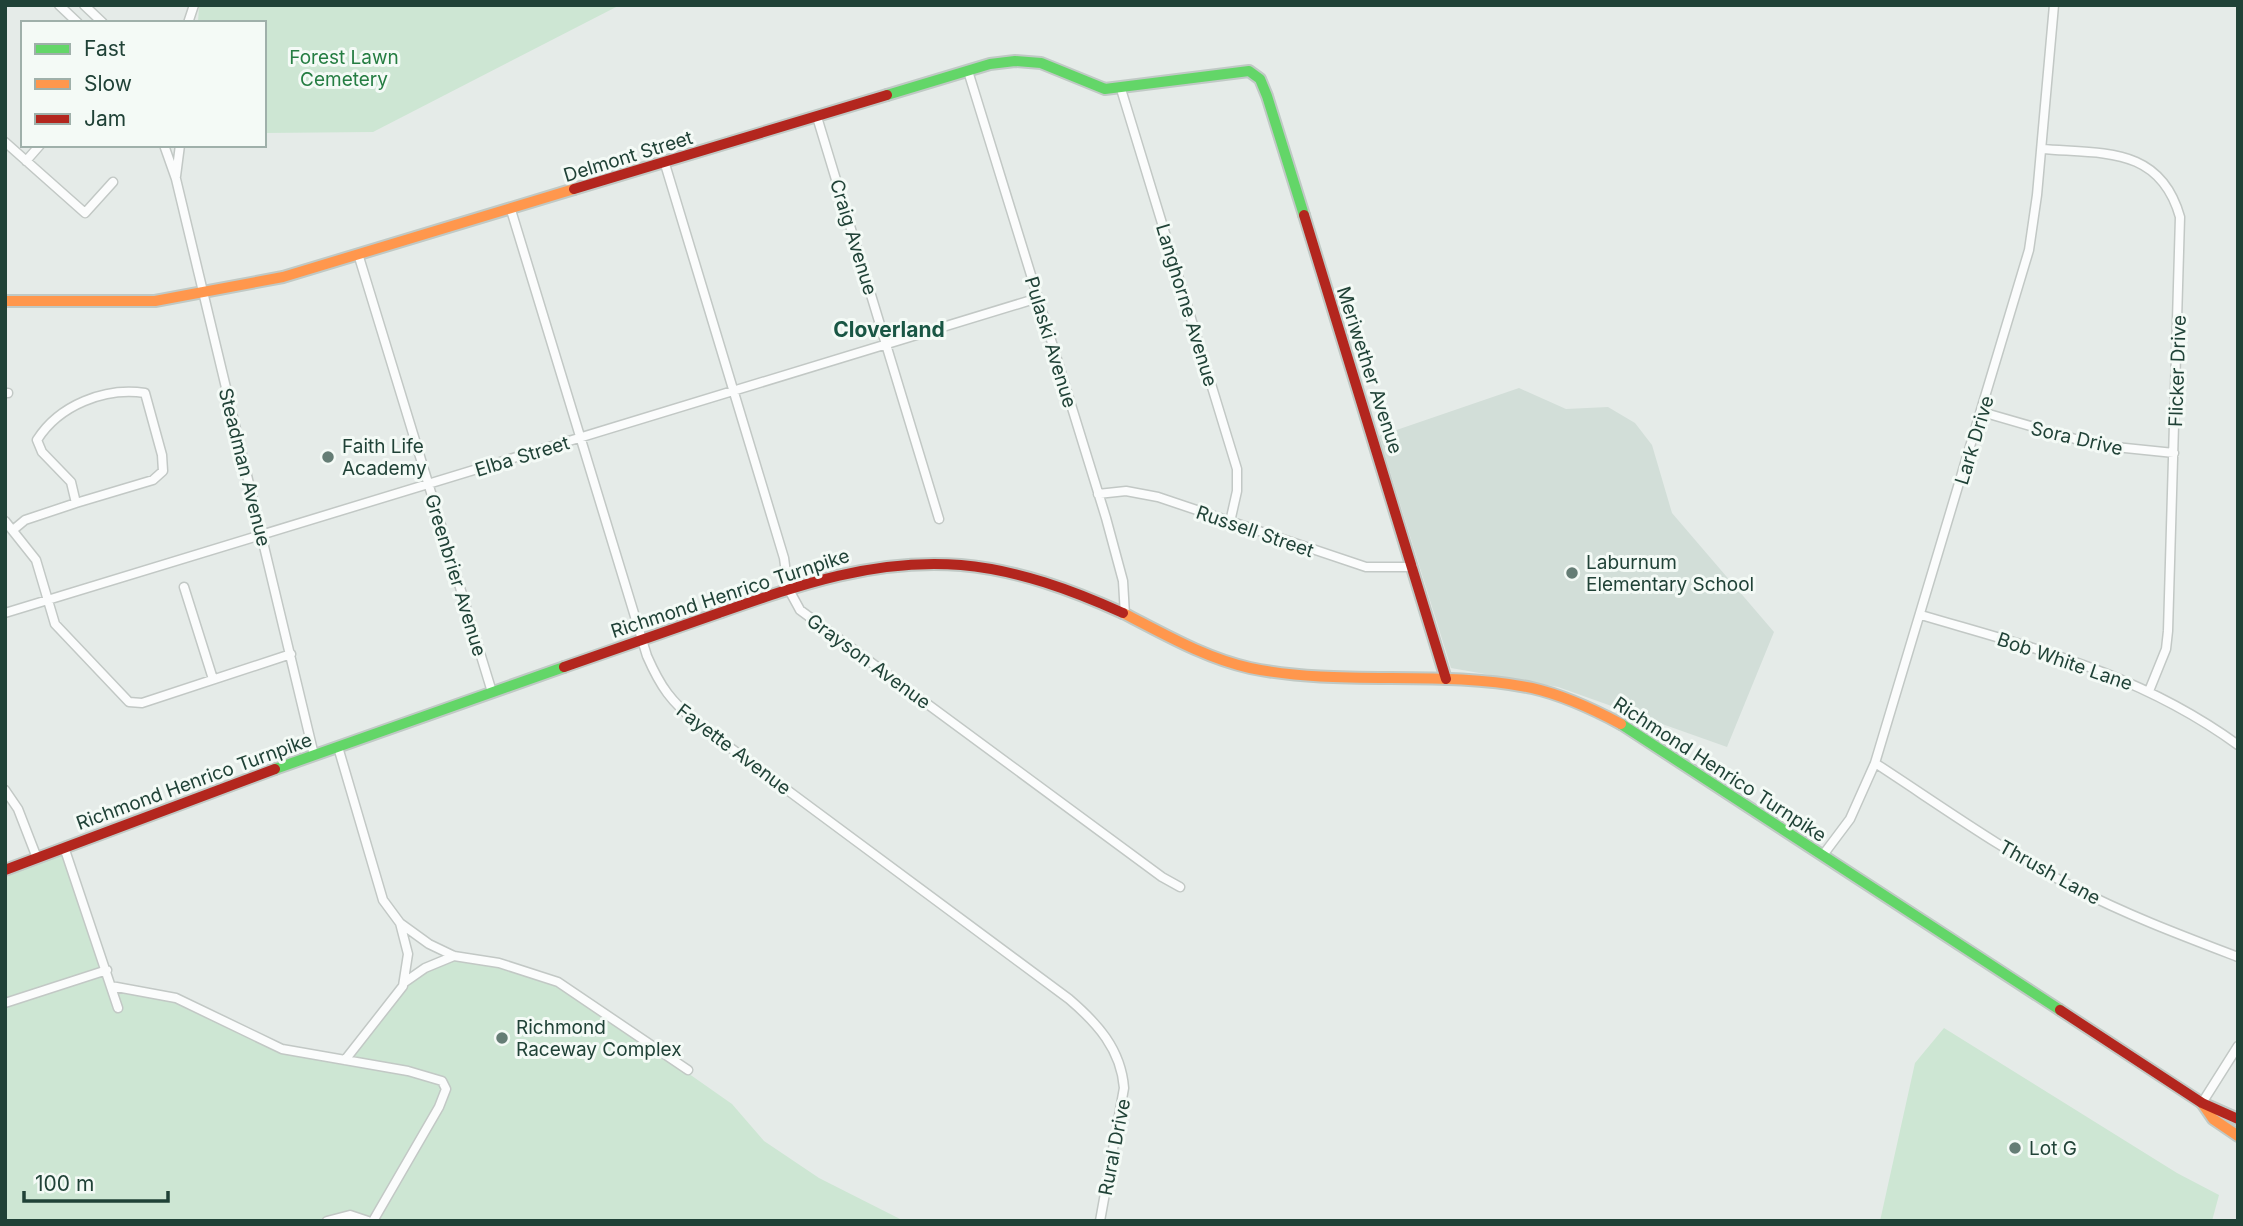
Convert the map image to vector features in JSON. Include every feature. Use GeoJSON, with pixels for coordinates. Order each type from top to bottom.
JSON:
{"type":"FeatureCollection","features":[{"type":"Feature","properties":{"kind":"main road","name":"Delmont Street"},"geometry":{"type":"LineString","coordinates":[[5,301],[155,301],[283,278],[990,64],[1024,61],[1057,68],[1099,88],[1121,89],[1240,70],[1255,74]]}},
{"type":"Feature","properties":{"kind":"main road","name":"Meriwether Avenue"},"geometry":{"type":"LineString","coordinates":[[1255,74],[1267,96],[1446,679]]}},
{"type":"Feature","properties":{"kind":"main road","name":"Richmond Henrico Turnpike"},"geometry":{"type":"LineString","coordinates":[[5,870],[314,755],[788,588],[870,566],[940,562],[1030,577],[1125,615],[1197,651],[1248,667],[1339,678],[1446,679],[1532,689],[1601,713],[1647,738],[2202,1103],[2221,1109],[2238,1119]]}},
{"type":"Feature","properties":{"kind":"main road","name":"Richmond Henrico Turnpike"},"geometry":{"type":"LineString","coordinates":[[2202,1103],[2213,1119],[2238,1136]]}},
{"type":"Feature","properties":{"kind":"street"},"geometry":{"type":"LineString","coordinates":[[59,5],[76,21]]}},
{"type":"Feature","properties":{"kind":"street"},"geometry":{"type":"LineString","coordinates":[[84,5],[101,21]]}},
{"type":"Feature","properties":{"kind":"street","name":"Lark Drive"},"geometry":{"type":"LineString","coordinates":[[1822,855],[1850,819],[1875,763],[2029,250],[2042,149],[2054,5]]}},
{"type":"Feature","properties":{"kind":"street","name":"Pulaski Avenue"},"geometry":{"type":"LineString","coordinates":[[968,71],[1098,494],[1123,581],[1125,615]]}},
{"type":"Feature","properties":{"kind":"street","name":"Langhorne Avenue"},"geometry":{"type":"LineString","coordinates":[[1121,89],[1237,469],[1237,491],[1230,522]]}},
{"type":"Feature","properties":{"kind":"street","name":"Craig Avenue"},"geometry":{"type":"LineString","coordinates":[[817,117],[939,519]]}},
{"type":"Feature","properties":{"kind":"street"},"geometry":{"type":"LineString","coordinates":[[5,142],[85,213],[113,181]]}},
{"type":"Feature","properties":{"kind":"street"},"geometry":{"type":"LineString","coordinates":[[26,161],[38,147]]}},
{"type":"Feature","properties":{"kind":"street"},"geometry":{"type":"LineString","coordinates":[[165,147],[176,179]]}},
{"type":"Feature","properties":{"kind":"street"},"geometry":{"type":"LineString","coordinates":[[176,179],[180,147]]}},
{"type":"Feature","properties":{"kind":"street","name":"Flicker Drive"},"geometry":{"type":"LineString","coordinates":[[2042,149],[2124,157],[2138,161],[2166,184],[2176,201],[2181,227],[2168,631],[2166,649],[2149,691]]}},
{"type":"Feature","properties":{"kind":"street","name":"Grayson Avenue"},"geometry":{"type":"LineString","coordinates":[[664,164],[784,558],[788,588],[800,610],[1162,877],[1180,887]]}},
{"type":"Feature","properties":{"kind":"street","name":"Steadman Avenue"},"geometry":{"type":"LineString","coordinates":[[176,179],[314,755]]}},
{"type":"Feature","properties":{"kind":"street","name":"Fayette Avenue"},"geometry":{"type":"LineString","coordinates":[[511,210],[642,639],[660,685],[671,701],[1069,999],[1103,1032],[1115,1050],[1123,1074]]}},
{"type":"Feature","properties":{"kind":"street","name":"Greenbrier Avenue"},"geometry":{"type":"LineString","coordinates":[[359,257],[492,692]]}},
{"type":"Feature","properties":{"kind":"street","name":"Elba Street"},"geometry":{"type":"LineString","coordinates":[[5,613],[1038,298]]}},
{"type":"Feature","properties":{"kind":"street"},"geometry":{"type":"LineString","coordinates":[[13,530],[25,520],[153,480],[163,471],[153,414],[145,393],[93,396],[76,405],[37,440],[42,452],[71,482],[76,503]]}},
{"type":"Feature","properties":{"kind":"street","name":"Sora Drive"},"geometry":{"type":"LineString","coordinates":[[1982,412],[2096,445],[2174,453]]}},
{"type":"Feature","properties":{"kind":"street","name":"Russell Street"},"geometry":{"type":"LineString","coordinates":[[1098,494],[1136,492],[1366,568],[1413,567]]}},
{"type":"Feature","properties":{"kind":"street"},"geometry":{"type":"LineString","coordinates":[[5,521],[36,560],[55,624],[129,702],[142,703],[290,654]]}},
{"type":"Feature","properties":{"kind":"street"},"geometry":{"type":"LineString","coordinates":[[184,587],[214,679]]}},
{"type":"Feature","properties":{"kind":"street","name":"Bob White Lane"},"geometry":{"type":"LineString","coordinates":[[1921,615],[2077,662],[2149,691],[2196,717],[2238,746]]}},
{"type":"Feature","properties":{"kind":"street"},"geometry":{"type":"LineString","coordinates":[[338,747],[383,900],[400,923],[429,944],[454,956],[499,963],[558,982],[688,1070]]}},
{"type":"Feature","properties":{"kind":"street","name":"Thrush Lane"},"geometry":{"type":"LineString","coordinates":[[1875,763],[2004,848],[2076,888],[2172,932],[2238,957]]}},
{"type":"Feature","properties":{"kind":"street"},"geometry":{"type":"LineString","coordinates":[[5,790],[18,809],[37,858]]}},
{"type":"Feature","properties":{"kind":"street"},"geometry":{"type":"LineString","coordinates":[[64,847],[118,1008]]}},
{"type":"Feature","properties":{"kind":"street"},"geometry":{"type":"LineString","coordinates":[[400,923],[408,954],[404,983]]}},
{"type":"Feature","properties":{"kind":"street"},"geometry":{"type":"LineString","coordinates":[[345,1060],[404,983],[425,968],[454,956]]}},
{"type":"Feature","properties":{"kind":"street"},"geometry":{"type":"LineString","coordinates":[[5,1003],[107,970]]}},
{"type":"Feature","properties":{"kind":"street"},"geometry":{"type":"LineString","coordinates":[[111,986],[183,1000],[272,1046],[424,1075],[447,1086],[439,1107],[370,1221],[350,1215],[327,1221]]}},
{"type":"Feature","properties":{"kind":"street"},"geometry":{"type":"LineString","coordinates":[[2202,1103],[2238,1046]]}},
{"type":"Feature","properties":{"kind":"street","name":"Rural Drive"},"geometry":{"type":"LineString","coordinates":[[1100,1221],[1124,1098],[1123,1074]]}},
{"type":"Feature","properties":{"kind":"shaded area","name":"Laburnum Elementary School"},"geometry":{"type":"Polygon","coordinates":[[[1519,388],[1566,409],[1608,407],[1635,423],[1652,445],[1672,513],[1774,632],[1727,747],[1558,687],[1451,668],[1379,436],[1519,388]]]}},
{"type":"Feature","properties":{"kind":"green space","name":"Forest Lawn Cemetery"},"geometry":{"type":"Polygon","coordinates":[[[199,5],[620,5],[373,132],[266,133],[266,21],[198,21],[199,5]]]}},
{"type":"Feature","properties":{"kind":"green space","name":"Richmond Raceway Complex"},"geometry":{"type":"Polygon","coordinates":[[[64,847],[112,986],[166,997],[272,1046],[345,1060],[404,983],[454,956],[558,982],[732,1104],[764,1141],[819,1178],[904,1221],[5,1221],[5,870],[64,847]]]}},
{"type":"Feature","properties":{"kind":"green space","name":"Lot G"},"geometry":{"type":"Polygon","coordinates":[[[1944,1028],[2177,1173],[2219,1195],[2212,1221],[1880,1221],[1915,1063],[1944,1028]]]}},
{"type":"Feature","properties":{"kind":"traffic: fast"},"geometry":{"type":"LineString","coordinates":[[887,95],[990,64],[1015,61],[1041,63],[1105,89],[1249,71],[1260,79],[1267,96],[1304,215]]}},
{"type":"Feature","properties":{"kind":"traffic: fast"},"geometry":{"type":"LineString","coordinates":[[275,769],[564,667]]}},
{"type":"Feature","properties":{"kind":"traffic: fast"},"geometry":{"type":"LineString","coordinates":[[1621,724],[2060,1010]]}},
{"type":"Feature","properties":{"kind":"traffic: slow"},"geometry":{"type":"LineString","coordinates":[[5,301],[155,301],[283,277],[574,189]]}},
{"type":"Feature","properties":{"kind":"traffic: slow"},"geometry":{"type":"LineString","coordinates":[[1123,613],[1201,652],[1250,668],[1320,676],[1497,682],[1555,694],[1621,724]]}},
{"type":"Feature","properties":{"kind":"traffic: slow"},"geometry":{"type":"LineString","coordinates":[[2202,1103],[2213,1119],[2238,1136]]}},
{"type":"Feature","properties":{"kind":"traffic: jam"},"geometry":{"type":"LineString","coordinates":[[574,189],[887,95]]}},
{"type":"Feature","properties":{"kind":"traffic: jam"},"geometry":{"type":"LineString","coordinates":[[1304,215],[1446,679]]}},
{"type":"Feature","properties":{"kind":"traffic: jam"},"geometry":{"type":"LineString","coordinates":[[564,667],[808,584],[898,566],[961,565],[1003,571],[1064,589],[1123,613]]}},
{"type":"Feature","properties":{"kind":"traffic: jam"},"geometry":{"type":"LineString","coordinates":[[5,870],[275,769]]}},
{"type":"Feature","properties":{"kind":"traffic: jam"},"geometry":{"type":"LineString","coordinates":[[2060,1010],[2202,1103],[2238,1119]]}},
{"type":"Feature","properties":{"kind":"place","name":"Faith Life Academy"},"geometry":{"type":"Point","coordinates":[328,457]}},
{"type":"Feature","properties":{"kind":"place","name":"Laburnum Elementary School"},"geometry":{"type":"Point","coordinates":[1572,573]}},
{"type":"Feature","properties":{"kind":"place","name":"Richmond Raceway Complex"},"geometry":{"type":"Point","coordinates":[502,1038]}},
{"type":"Feature","properties":{"kind":"place","name":"Lot G"},"geometry":{"type":"Point","coordinates":[2015,1148]}},
{"type":"Feature","properties":{"kind":"district","name":"Cloverland"},"geometry":{"type":"Point","coordinates":[889,330]}}]}
